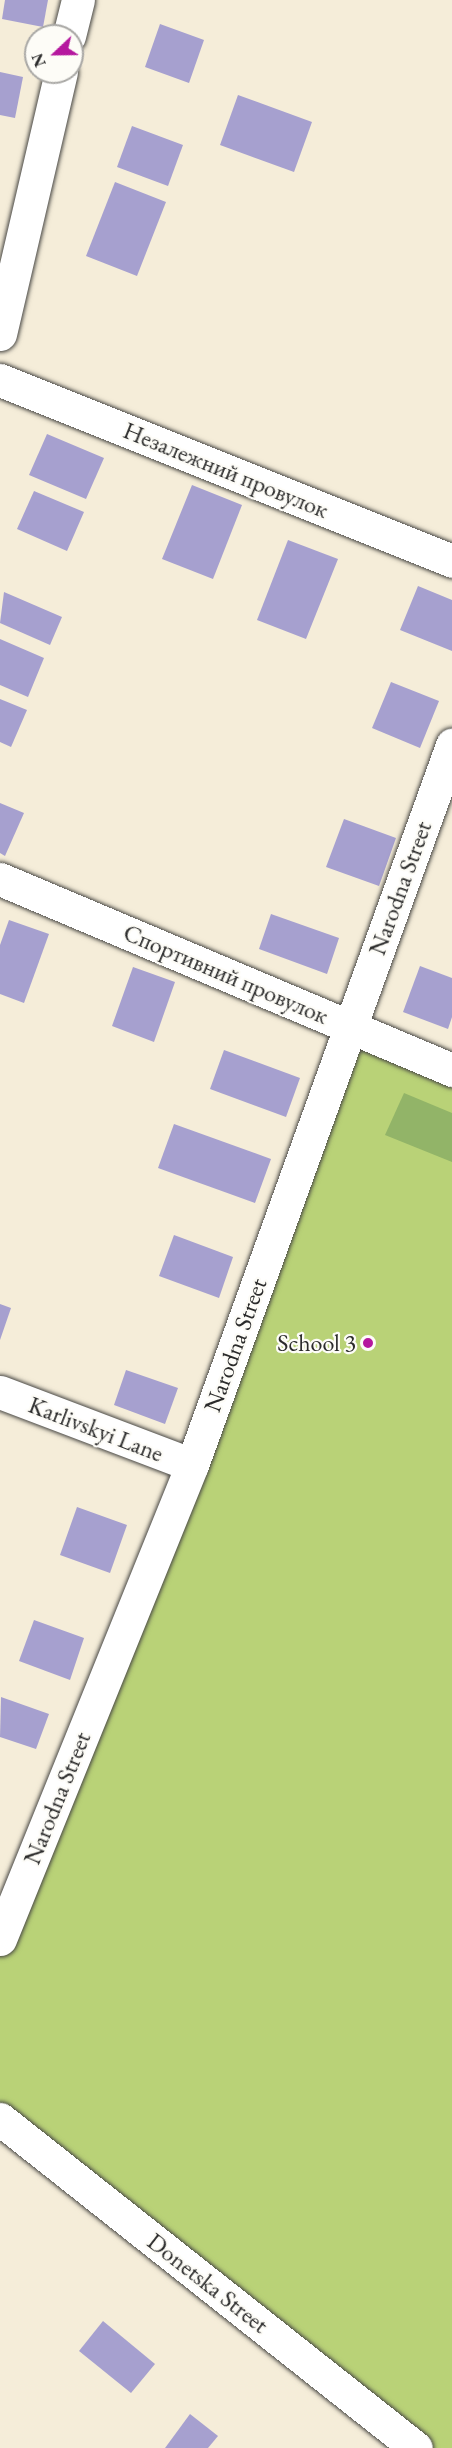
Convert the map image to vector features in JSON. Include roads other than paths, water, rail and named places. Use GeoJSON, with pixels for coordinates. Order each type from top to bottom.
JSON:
{"type":"FeatureCollection","features":[{"type":"Feature","properties":{"kind":"street"},"geometry":{"type":"LineString","coordinates":[[72,24],[78,0]]}},
{"type":"Feature","properties":{"kind":"street"},"geometry":{"type":"LineString","coordinates":[[0,334],[58,84]]}},
{"type":"Feature","properties":{"kind":"street","name":"Незалежний провулок"},"geometry":{"type":"LineString","coordinates":[[0,380],[452,561]]}},
{"type":"Feature","properties":{"kind":"street","name":"Narodna Street"},"geometry":{"type":"LineString","coordinates":[[0,1939],[192,1465],[452,746]]}},
{"type":"Feature","properties":{"kind":"street","name":"Спортивний провулок"},"geometry":{"type":"LineString","coordinates":[[0,879],[452,1070]]}},
{"type":"Feature","properties":{"kind":"street","name":"Karlіvskyi Lane"},"geometry":{"type":"LineString","coordinates":[[0,1392],[192,1465]]}},
{"type":"Feature","properties":{"kind":"street","name":"Donetska Street"},"geometry":{"type":"LineString","coordinates":[[0,2119],[416,2448]]}},
{"type":"Feature","properties":{"kind":"place","name":"School 3"},"geometry":{"type":"Point","coordinates":[368,1343]}}]}
